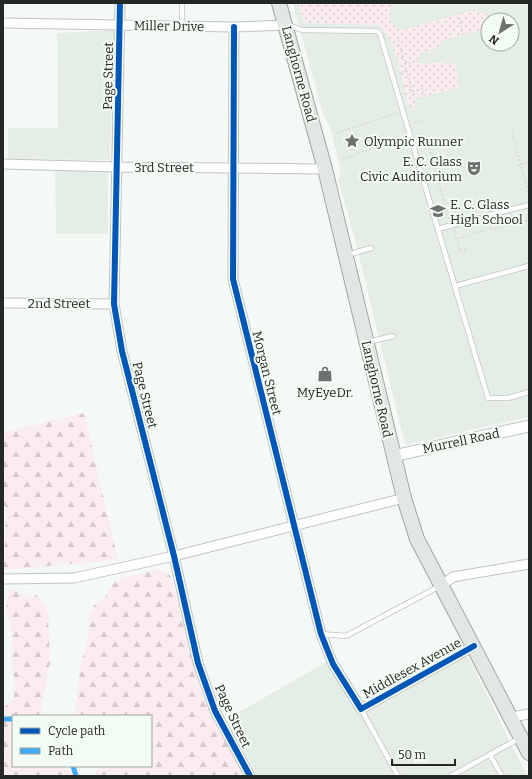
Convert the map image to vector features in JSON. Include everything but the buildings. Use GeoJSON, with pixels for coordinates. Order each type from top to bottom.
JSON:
{"type":"FeatureCollection","features":[{"type":"Feature","properties":{"kind":"main road","name":"Langhorne Road"},"geometry":{"type":"LineString","coordinates":[[279,3],[325,169],[393,456],[417,539],[529,754]]}},
{"type":"Feature","properties":{"kind":"street","name":"Page Street"},"geometry":{"type":"LineString","coordinates":[[120,3],[118,167],[114,304],[122,351],[174,556],[198,663],[215,712],[250,776]]}},
{"type":"Feature","properties":{"kind":"street","name":"Miller Drive"},"geometry":{"type":"LineString","coordinates":[[3,23],[234,27],[286,25]]}},
{"type":"Feature","properties":{"kind":"street","name":"Morgan Street"},"geometry":{"type":"LineString","coordinates":[[234,27],[232,280],[321,634],[333,664],[361,709]]}},
{"type":"Feature","properties":{"kind":"street","name":"3rd Street"},"geometry":{"type":"LineString","coordinates":[[3,164],[118,167],[325,169]]}},
{"type":"Feature","properties":{"kind":"street","name":"2nd Street"},"geometry":{"type":"LineString","coordinates":[[3,303],[114,304]]}},
{"type":"Feature","properties":{"kind":"street","name":"Murrell Road"},"geometry":{"type":"LineString","coordinates":[[393,456],[529,426]]}},
{"type":"Feature","properties":{"kind":"street"},"geometry":{"type":"LineString","coordinates":[[3,579],[74,578],[174,556],[404,498]]}},
{"type":"Feature","properties":{"kind":"street"},"geometry":{"type":"LineString","coordinates":[[442,585],[453,577],[529,564]]}},
{"type":"Feature","properties":{"kind":"street","name":"Middlesex Avenue"},"geometry":{"type":"LineString","coordinates":[[361,709],[474,646]]}},
{"type":"Feature","properties":{"kind":"street"},"geometry":{"type":"LineString","coordinates":[[511,717],[529,714]]}},
{"type":"Feature","properties":{"kind":"lane"},"geometry":{"type":"LineString","coordinates":[[182,3],[182,26]]}},
{"type":"Feature","properties":{"kind":"lane"},"geometry":{"type":"LineString","coordinates":[[286,25],[302,30],[377,31],[380,34],[488,398],[508,398],[529,392]]}},
{"type":"Feature","properties":{"kind":"lane"},"geometry":{"type":"LineString","coordinates":[[489,215],[529,205]]}},
{"type":"Feature","properties":{"kind":"lane"},"geometry":{"type":"LineString","coordinates":[[438,229],[479,218]]}},
{"type":"Feature","properties":{"kind":"lane"},"geometry":{"type":"LineString","coordinates":[[346,256],[371,248]]}},
{"type":"Feature","properties":{"kind":"lane"},"geometry":{"type":"LineString","coordinates":[[455,286],[529,266]]}},
{"type":"Feature","properties":{"kind":"lane"},"geometry":{"type":"LineString","coordinates":[[366,342],[393,336]]}},
{"type":"Feature","properties":{"kind":"lane"},"geometry":{"type":"LineString","coordinates":[[321,634],[346,636],[442,585]]}},
{"type":"Feature","properties":{"kind":"lane"},"geometry":{"type":"LineString","coordinates":[[361,709],[398,776]]}},
{"type":"Feature","properties":{"kind":"lane"},"geometry":{"type":"LineString","coordinates":[[451,776],[521,738]]}},
{"type":"Feature","properties":{"kind":"lane"},"geometry":{"type":"LineString","coordinates":[[490,755],[502,776]]}},
{"type":"Feature","properties":{"kind":"path"},"geometry":{"type":"LineString","coordinates":[[459,18],[463,35]]}},
{"type":"Feature","properties":{"kind":"path"},"geometry":{"type":"LineString","coordinates":[[397,36],[414,97]]}},
{"type":"Feature","properties":{"kind":"path"},"geometry":{"type":"LineString","coordinates":[[396,59],[403,57]]}},
{"type":"Feature","properties":{"kind":"path"},"geometry":{"type":"LineString","coordinates":[[405,64],[418,61]]}},
{"type":"Feature","properties":{"kind":"path"},"geometry":{"type":"LineString","coordinates":[[399,73],[407,71]]}},
{"type":"Feature","properties":{"kind":"path"},"geometry":{"type":"LineString","coordinates":[[403,87],[411,85]]}},
{"type":"Feature","properties":{"kind":"path"},"geometry":{"type":"LineString","coordinates":[[405,94],[422,90],[424,97]]}},
{"type":"Feature","properties":{"kind":"path"},"geometry":{"type":"LineString","coordinates":[[337,133],[398,112]]}},
{"type":"Feature","properties":{"kind":"path"},"geometry":{"type":"LineString","coordinates":[[413,123],[420,121]]}},
{"type":"Feature","properties":{"kind":"path"},"geometry":{"type":"LineString","coordinates":[[512,132],[529,195]]}},
{"type":"Feature","properties":{"kind":"path"},"geometry":{"type":"LineString","coordinates":[[343,159],[406,136]]}},
{"type":"Feature","properties":{"kind":"path"},"geometry":{"type":"LineString","coordinates":[[428,144],[449,219]]}},
{"type":"Feature","properties":{"kind":"path"},"geometry":{"type":"LineString","coordinates":[[518,165],[529,162]]}},
{"type":"Feature","properties":{"kind":"path"},"geometry":{"type":"LineString","coordinates":[[440,190],[447,188]]}},
{"type":"Feature","properties":{"kind":"path"},"geometry":{"type":"LineString","coordinates":[[490,228],[496,229],[529,220]]}},
{"type":"Feature","properties":{"kind":"path"},"geometry":{"type":"LineString","coordinates":[[457,239],[480,232],[485,228]]}},
{"type":"Feature","properties":{"kind":"path"},"geometry":{"type":"LineString","coordinates":[[454,230],[459,251],[466,249]]}},
{"type":"Feature","properties":{"kind":"shaded area","name":"E. C. Glass High School"},"geometry":{"type":"Polygon","coordinates":[[[293,3],[529,3],[529,417],[405,445],[356,243],[338,179],[341,171],[331,130],[322,111],[293,3]]]}},
{"type":"Feature","properties":{"kind":"shaded area"},"geometry":{"type":"Polygon","coordinates":[[[114,30],[110,160],[8,159],[8,128],[58,128],[57,33],[114,30]]]}},
{"type":"Feature","properties":{"kind":"shaded area"},"geometry":{"type":"Polygon","coordinates":[[[55,170],[108,170],[108,234],[56,234],[55,170]]]}},
{"type":"Feature","properties":{"kind":"shaded area"},"geometry":{"type":"Polygon","coordinates":[[[463,657],[469,658],[527,776],[257,776],[227,719],[326,662],[356,709],[368,710],[463,657]]]}},
{"type":"Feature","properties":{"kind":"green space"},"geometry":{"type":"Polygon","coordinates":[[[298,3],[396,3],[390,11],[390,20],[399,29],[404,30],[477,9],[480,14],[480,29],[444,40],[437,48],[421,53],[418,61],[424,65],[440,61],[447,64],[455,63],[459,87],[416,99],[415,97],[413,98],[415,106],[409,108],[395,51],[385,31],[379,25],[304,23],[298,3]]]}},
{"type":"Feature","properties":{"kind":"green space"},"geometry":{"type":"Polygon","coordinates":[[[84,413],[118,560],[4,570],[6,508],[3,504],[3,433],[84,413]]]}},
{"type":"Feature","properties":{"kind":"green space"},"geometry":{"type":"Polygon","coordinates":[[[159,570],[171,576],[202,695],[244,776],[93,776],[99,767],[152,767],[152,715],[74,715],[81,664],[88,640],[89,615],[95,604],[105,597],[115,582],[133,575],[159,570]]]}},
{"type":"Feature","properties":{"kind":"green space"},"geometry":{"type":"Polygon","coordinates":[[[10,588],[24,595],[36,595],[45,603],[48,614],[50,662],[41,709],[43,715],[12,715],[12,767],[64,767],[76,776],[3,776],[5,759],[3,749],[3,707],[6,706],[14,697],[15,684],[11,659],[12,634],[6,609],[10,588]]]}},
{"type":"Feature","properties":{"kind":"marked path"},"geometry":{"type":"LineString","coordinates":[[3,719],[12,719]]}},
{"type":"Feature","properties":{"kind":"marked path"},"geometry":{"type":"LineString","coordinates":[[73,767],[76,776]]}},
{"type":"Feature","properties":{"kind":"cycle path"},"geometry":{"type":"LineString","coordinates":[[120,3],[114,304],[122,351],[174,556],[198,663],[215,711],[250,776]]}},
{"type":"Feature","properties":{"kind":"cycle path"},"geometry":{"type":"LineString","coordinates":[[234,27],[233,279],[321,634],[333,664],[361,709],[474,646]]}},
{"type":"Feature","properties":{"kind":"place","name":"Olympic Runner"},"geometry":{"type":"Point","coordinates":[352,141]}},
{"type":"Feature","properties":{"kind":"place","name":"E. C. Glass Civic Auditorium"},"geometry":{"type":"Point","coordinates":[474,168]}},
{"type":"Feature","properties":{"kind":"place","name":"E. C. Glass High School"},"geometry":{"type":"Point","coordinates":[438,211]}},
{"type":"Feature","properties":{"kind":"place","name":"MyEyeDr."},"geometry":{"type":"Point","coordinates":[325,374]}}]}
